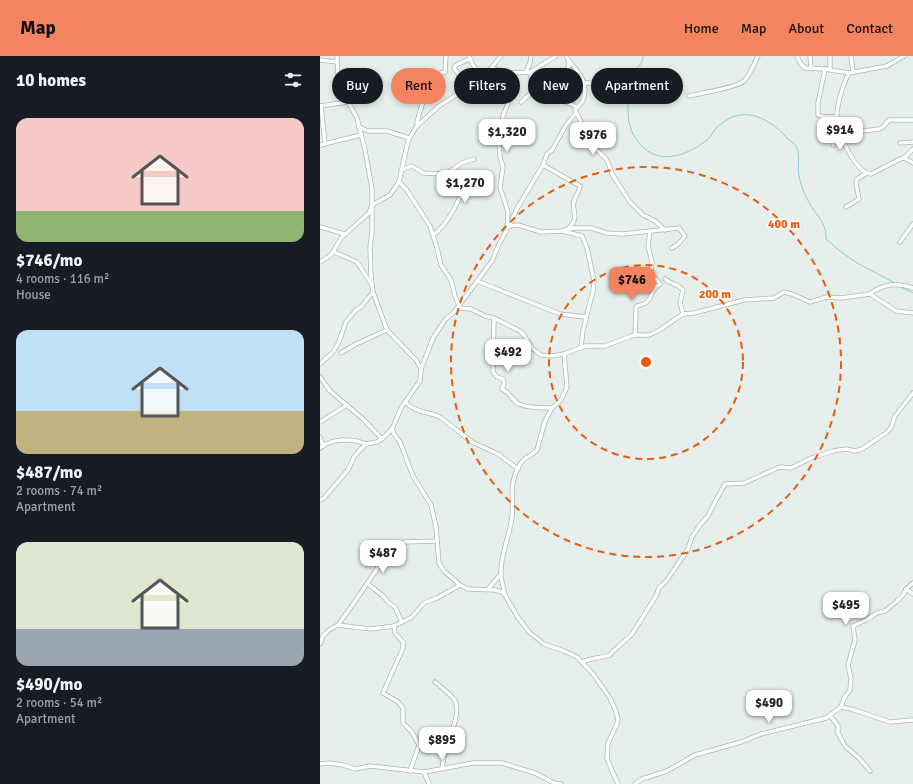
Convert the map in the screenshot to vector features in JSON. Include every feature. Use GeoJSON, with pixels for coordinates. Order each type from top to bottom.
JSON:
{"type":"FeatureCollection","features":[{"type":"Feature","properties":{"kind":"street"},"geometry":{"type":"LineString","coordinates":[[337,56],[337,68]]}},
{"type":"Feature","properties":{"kind":"street"},"geometry":{"type":"LineString","coordinates":[[417,125],[423,100],[430,82],[436,78],[437,74],[445,72],[446,56]]}},
{"type":"Feature","properties":{"kind":"street"},"geometry":{"type":"LineString","coordinates":[[492,68],[501,56]]}},
{"type":"Feature","properties":{"kind":"street"},"geometry":{"type":"LineString","coordinates":[[520,73],[526,72],[531,56]]}},
{"type":"Feature","properties":{"kind":"street"},"geometry":{"type":"LineString","coordinates":[[536,68],[556,56]]}},
{"type":"Feature","properties":{"kind":"street"},"geometry":{"type":"LineString","coordinates":[[320,437],[321,447],[331,442],[352,440],[366,444],[377,442],[392,429],[397,415],[420,381],[421,370],[433,338],[458,307],[494,257],[499,244],[521,202],[543,165],[547,154],[552,150],[566,125],[575,116],[575,110],[583,101],[584,79],[566,56]]}},
{"type":"Feature","properties":{"kind":"street"},"geometry":{"type":"LineString","coordinates":[[689,96],[732,86],[742,82],[750,72],[758,56]]}},
{"type":"Feature","properties":{"kind":"street"},"geometry":{"type":"LineString","coordinates":[[797,56],[802,66],[811,69],[851,72],[880,68],[892,64],[904,56]]}},
{"type":"Feature","properties":{"kind":"street"},"geometry":{"type":"LineString","coordinates":[[810,56],[811,69]]}},
{"type":"Feature","properties":{"kind":"street"},"geometry":{"type":"LineString","coordinates":[[830,56],[830,70]]}},
{"type":"Feature","properties":{"kind":"street"},"geometry":{"type":"LineString","coordinates":[[833,145],[837,129],[837,117],[843,86],[851,72],[851,56]]}},
{"type":"Feature","properties":{"kind":"street"},"geometry":{"type":"LineString","coordinates":[[454,68],[456,65],[469,57],[475,68]]}},
{"type":"Feature","properties":{"kind":"street"},"geometry":{"type":"LineString","coordinates":[[320,60],[336,62]]}},
{"type":"Feature","properties":{"kind":"street"},"geometry":{"type":"LineString","coordinates":[[569,61],[563,86],[558,98],[561,101],[577,107]]}},
{"type":"Feature","properties":{"kind":"street"},"geometry":{"type":"LineString","coordinates":[[825,69],[818,103],[818,115],[820,117],[837,117]]}},
{"type":"Feature","properties":{"kind":"street"},"geometry":{"type":"LineString","coordinates":[[585,83],[591,84]]}},
{"type":"Feature","properties":{"kind":"street"},"geometry":{"type":"LineString","coordinates":[[320,262],[329,258],[345,234],[369,213],[372,205],[390,195],[399,182],[409,138],[417,125],[439,106],[454,96]]}},
{"type":"Feature","properties":{"kind":"street"},"geometry":{"type":"LineString","coordinates":[[521,102],[528,96]]}},
{"type":"Feature","properties":{"kind":"street"},"geometry":{"type":"LineString","coordinates":[[325,144],[321,106],[334,104]]}},
{"type":"Feature","properties":{"kind":"street"},"geometry":{"type":"LineString","coordinates":[[349,104],[357,118],[372,189],[372,232],[370,247],[372,285],[387,330],[416,360],[421,370]]}},
{"type":"Feature","properties":{"kind":"street"},"geometry":{"type":"LineString","coordinates":[[508,104],[503,116],[499,141],[500,157],[503,168],[500,187],[508,212],[508,228]]}},
{"type":"Feature","properties":{"kind":"street"},"geometry":{"type":"LineString","coordinates":[[576,113],[593,146],[610,165],[612,174],[630,202],[643,216],[655,221],[664,230]]}},
{"type":"Feature","properties":{"kind":"street"},"geometry":{"type":"LineString","coordinates":[[840,134],[879,129],[884,127],[889,120],[913,120]]}},
{"type":"Feature","properties":{"kind":"street"},"geometry":{"type":"LineString","coordinates":[[359,127],[368,131],[387,131],[409,138]]}},
{"type":"Feature","properties":{"kind":"street"},"geometry":{"type":"LineString","coordinates":[[837,129],[859,167],[867,173]]}},
{"type":"Feature","properties":{"kind":"street"},"geometry":{"type":"LineString","coordinates":[[320,145],[361,135]]}},
{"type":"Feature","properties":{"kind":"street"},"geometry":{"type":"LineString","coordinates":[[900,143],[913,142]]}},
{"type":"Feature","properties":{"kind":"street"},"geometry":{"type":"LineString","coordinates":[[846,207],[859,200],[856,183],[857,179],[867,173],[875,172],[896,160],[904,158],[913,148]]}},
{"type":"Feature","properties":{"kind":"street"},"geometry":{"type":"LineString","coordinates":[[904,158],[913,163]]}},
{"type":"Feature","properties":{"kind":"street"},"geometry":{"type":"LineString","coordinates":[[402,170],[408,166],[412,166],[423,173],[442,174],[452,171],[462,163],[474,159]]}},
{"type":"Feature","properties":{"kind":"street"},"geometry":{"type":"LineString","coordinates":[[543,165],[580,186],[573,203],[576,215],[575,218],[571,225],[562,231]]}},
{"type":"Feature","properties":{"kind":"street"},"geometry":{"type":"LineString","coordinates":[[433,235],[447,220],[460,196],[464,180],[452,171]]}},
{"type":"Feature","properties":{"kind":"street"},"geometry":{"type":"LineString","coordinates":[[399,182],[406,189],[430,226],[441,265],[451,280],[458,307]]}},
{"type":"Feature","properties":{"kind":"street"},"geometry":{"type":"LineString","coordinates":[[900,242],[913,224]]}},
{"type":"Feature","properties":{"kind":"street"},"geometry":{"type":"LineString","coordinates":[[508,228],[518,226],[541,232],[562,231],[582,236],[587,248],[594,280],[581,348]]}},
{"type":"Feature","properties":{"kind":"street"},"geometry":{"type":"LineString","coordinates":[[320,227],[345,234]]}},
{"type":"Feature","properties":{"kind":"street"},"geometry":{"type":"LineString","coordinates":[[568,228],[591,228],[607,234],[650,232],[679,228],[685,236],[676,246],[672,248]]}},
{"type":"Feature","properties":{"kind":"street"},"geometry":{"type":"LineString","coordinates":[[635,336],[636,308],[637,306],[648,302],[653,290],[660,284],[651,276],[652,262],[648,246],[650,232]]}},
{"type":"Feature","properties":{"kind":"street"},"geometry":{"type":"LineString","coordinates":[[334,252],[357,262],[372,285]]}},
{"type":"Feature","properties":{"kind":"street"},"geometry":{"type":"LineString","coordinates":[[665,279],[668,282],[679,286],[682,290],[680,302],[683,314]]}},
{"type":"Feature","properties":{"kind":"street"},"geometry":{"type":"LineString","coordinates":[[477,281],[539,304],[560,314],[586,317]]}},
{"type":"Feature","properties":{"kind":"street"},"geometry":{"type":"LineString","coordinates":[[458,307],[471,309],[485,316],[494,318],[520,331],[532,348],[540,355],[552,356],[564,354],[585,346],[606,346],[635,336],[649,335],[658,331],[683,314],[694,313],[744,300],[774,298],[784,292],[810,302],[827,296],[841,298],[868,294],[878,288],[896,284],[913,288]]}},
{"type":"Feature","properties":{"kind":"street"},"geometry":{"type":"LineString","coordinates":[[320,364],[333,352],[338,344],[346,322],[374,292]]}},
{"type":"Feature","properties":{"kind":"street"},"geometry":{"type":"LineString","coordinates":[[868,294],[896,311],[913,313]]}},
{"type":"Feature","properties":{"kind":"street"},"geometry":{"type":"LineString","coordinates":[[494,318],[493,372],[497,377],[503,379],[504,384],[502,389],[509,392],[518,404],[532,407],[552,408]]}},
{"type":"Feature","properties":{"kind":"street"},"geometry":{"type":"LineString","coordinates":[[341,353],[356,344],[387,330]]}},
{"type":"Feature","properties":{"kind":"street"},"geometry":{"type":"LineString","coordinates":[[505,595],[501,574],[503,549],[512,517],[512,483],[524,458],[536,450],[542,429],[552,408],[561,400],[567,387],[564,354]]}},
{"type":"Feature","properties":{"kind":"street"},"geometry":{"type":"LineString","coordinates":[[320,379],[382,438]]}},
{"type":"Feature","properties":{"kind":"street"},"geometry":{"type":"LineString","coordinates":[[582,662],[589,659],[610,655],[632,634],[656,596],[659,588],[667,580],[688,549],[692,537],[708,516],[725,484],[744,483],[780,467],[791,468],[809,459],[833,451],[846,449],[855,451],[862,448],[886,433],[895,416],[913,393]]}},
{"type":"Feature","properties":{"kind":"street"},"geometry":{"type":"LineString","coordinates":[[405,402],[420,412],[440,417],[472,442],[498,454],[518,469]]}},
{"type":"Feature","properties":{"kind":"street"},"geometry":{"type":"LineString","coordinates":[[320,422],[346,405]]}},
{"type":"Feature","properties":{"kind":"street"},"geometry":{"type":"LineString","coordinates":[[392,429],[400,442],[413,476],[431,505],[436,527],[439,563],[444,571],[460,585],[468,589],[499,590],[505,595],[523,625],[535,638],[551,648],[572,654],[582,662],[604,688],[618,716],[617,724],[608,743],[607,755],[618,784]]}},
{"type":"Feature","properties":{"kind":"street"},"geometry":{"type":"LineString","coordinates":[[320,500],[324,498],[348,470],[354,457],[366,444]]}},
{"type":"Feature","properties":{"kind":"street"},"geometry":{"type":"LineString","coordinates":[[320,644],[323,636],[329,630],[338,625],[377,569],[391,545],[404,542],[437,541]]}},
{"type":"Feature","properties":{"kind":"street"},"geometry":{"type":"LineString","coordinates":[[488,589],[501,574]]}},
{"type":"Feature","properties":{"kind":"street"},"geometry":{"type":"LineString","coordinates":[[367,583],[395,607],[402,622]]}},
{"type":"Feature","properties":{"kind":"street"},"geometry":{"type":"LineString","coordinates":[[841,708],[844,698],[850,690],[851,679],[848,664],[855,640],[853,626],[877,613],[885,611],[904,594],[906,589],[913,584]]}},
{"type":"Feature","properties":{"kind":"street"},"geometry":{"type":"LineString","coordinates":[[338,625],[370,629],[394,626],[412,617],[426,602],[437,598],[460,585]]}},
{"type":"Feature","properties":{"kind":"street"},"geometry":{"type":"LineString","coordinates":[[906,589],[913,594]]}},
{"type":"Feature","properties":{"kind":"street"},"geometry":{"type":"LineString","coordinates":[[394,626],[395,633],[403,642],[403,648],[383,693],[398,702],[403,708],[403,723],[412,732],[418,742],[419,745],[417,755],[410,771]]}},
{"type":"Feature","properties":{"kind":"street"},"geometry":{"type":"LineString","coordinates":[[435,682],[454,700],[456,705],[456,717],[445,749],[442,769]]}},
{"type":"Feature","properties":{"kind":"street"},"geometry":{"type":"LineString","coordinates":[[635,784],[642,779],[667,771],[695,755],[741,742],[761,734],[826,718],[841,708],[851,709],[890,722],[913,720]]}},
{"type":"Feature","properties":{"kind":"street"},"geometry":{"type":"LineString","coordinates":[[830,715],[838,726],[838,733],[845,746],[860,759],[870,771]]}},
{"type":"Feature","properties":{"kind":"street"},"geometry":{"type":"LineString","coordinates":[[320,764],[329,763],[356,769],[370,766],[424,772],[473,763],[502,763],[535,774],[554,783],[561,784]]}},
{"type":"Feature","properties":{"kind":"street"},"geometry":{"type":"LineString","coordinates":[[424,772],[429,784]]}},
{"type":"Feature","properties":{"kind":"waterway"},"geometry":{"type":"LineString","coordinates":[[643,56],[642,62],[633,76],[628,110],[629,121],[636,140],[644,148],[659,156],[676,156],[693,150],[708,139],[716,128],[728,119],[736,116],[753,116],[768,122],[796,146],[801,185],[809,202],[824,226],[826,239],[857,263],[895,283]]}},
{"type":"Feature","properties":{"kind":"waterway"},"geometry":{"type":"LineString","coordinates":[[901,287],[913,293]]}}]}
